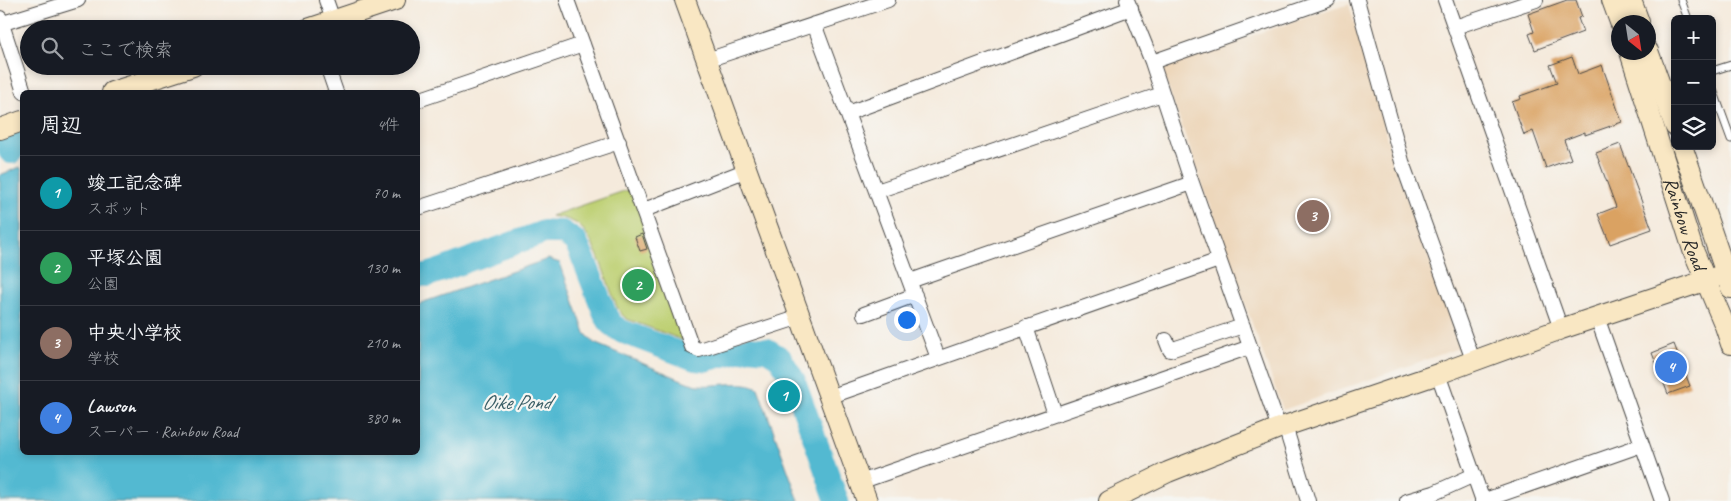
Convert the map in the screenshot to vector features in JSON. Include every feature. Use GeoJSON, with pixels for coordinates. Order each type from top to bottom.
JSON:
{"type":"FeatureCollection","features":[{"type":"Feature","properties":{"kind":"street"},"geometry":{"type":"LineString","coordinates":[[23,90],[1,22],[78,0]]}},
{"type":"Feature","properties":{"kind":"street"},"geometry":{"type":"LineString","coordinates":[[326,0],[333,20],[395,0]]}},
{"type":"Feature","properties":{"kind":"street"},"geometry":{"type":"LineString","coordinates":[[567,0],[692,347],[699,350],[800,317]]}},
{"type":"Feature","properties":{"kind":"street"},"geometry":{"type":"LineString","coordinates":[[685,0],[867,501]]}},
{"type":"Feature","properties":{"kind":"street"},"geometry":{"type":"LineString","coordinates":[[707,60],[814,24],[867,3],[888,0]]}},
{"type":"Feature","properties":{"kind":"street"},"geometry":{"type":"LineString","coordinates":[[1152,62],[1328,0]]}},
{"type":"Feature","properties":{"kind":"street"},"geometry":{"type":"LineString","coordinates":[[1357,0],[1403,165],[1474,360]]}},
{"type":"Feature","properties":{"kind":"street"},"geometry":{"type":"LineString","coordinates":[[1445,0],[1561,329]]}},
{"type":"Feature","properties":{"kind":"street"},"geometry":{"type":"LineString","coordinates":[[1455,27],[1536,0]]}},
{"type":"Feature","properties":{"kind":"street"},"geometry":{"type":"LineString","coordinates":[[1612,0],[1617,15]]}},
{"type":"Feature","properties":{"kind":"street"},"geometry":{"type":"LineString","coordinates":[[1631,0],[1636,15]]}},
{"type":"Feature","properties":{"kind":"street"},"geometry":{"type":"LineString","coordinates":[[848,113],[1129,4],[1152,62],[1192,183],[1250,347],[1282,427],[1308,501]]}},
{"type":"Feature","properties":{"kind":"street"},"geometry":{"type":"LineString","coordinates":[[814,24],[938,358]]}},
{"type":"Feature","properties":{"kind":"street"},"geometry":{"type":"LineString","coordinates":[[420,99],[583,44]]}},
{"type":"Feature","properties":{"kind":"street","name":"Rainbow Road"},"geometry":{"type":"LineString","coordinates":[[1633,60],[1694,250],[1731,344]]}},
{"type":"Feature","properties":{"kind":"street"},"geometry":{"type":"LineString","coordinates":[[1653,60],[1668,87],[1671,106]]}},
{"type":"Feature","properties":{"kind":"street"},"geometry":{"type":"LineString","coordinates":[[118,90],[165,75]]}},
{"type":"Feature","properties":{"kind":"street"},"geometry":{"type":"LineString","coordinates":[[330,75],[335,90]]}},
{"type":"Feature","properties":{"kind":"street"},"geometry":{"type":"LineString","coordinates":[[876,190],[1162,94]]}},
{"type":"Feature","properties":{"kind":"street"},"geometry":{"type":"LineString","coordinates":[[0,129],[20,122]]}},
{"type":"Feature","properties":{"kind":"street"},"geometry":{"type":"LineString","coordinates":[[420,207],[619,142]]}},
{"type":"Feature","properties":{"kind":"street","name":"Rainbow Road"},"geometry":{"type":"LineString","coordinates":[[1683,150],[1729,277]]}},
{"type":"Feature","properties":{"kind":"street"},"geometry":{"type":"LineString","coordinates":[[644,210],[747,170]]}},
{"type":"Feature","properties":{"kind":"street"},"geometry":{"type":"LineString","coordinates":[[910,281],[1192,183]]}},
{"type":"Feature","properties":{"kind":"street"},"geometry":{"type":"LineString","coordinates":[[829,397],[1219,260]]}},
{"type":"Feature","properties":{"kind":"street"},"geometry":{"type":"LineString","coordinates":[[1109,501],[1168,472],[1282,427],[1705,280],[1729,277]]}},
{"type":"Feature","properties":{"kind":"street"},"geometry":{"type":"LineString","coordinates":[[864,314],[915,295]]}},
{"type":"Feature","properties":{"kind":"street"},"geometry":{"type":"LineString","coordinates":[[1597,317],[1662,501]]}},
{"type":"Feature","properties":{"kind":"street"},"geometry":{"type":"LineString","coordinates":[[1166,340],[1170,350],[1243,326]]}},
{"type":"Feature","properties":{"kind":"street"},"geometry":{"type":"LineString","coordinates":[[1026,328],[1055,414]]}},
{"type":"Feature","properties":{"kind":"street"},"geometry":{"type":"LineString","coordinates":[[860,482],[1250,347]]}},
{"type":"Feature","properties":{"kind":"street"},"geometry":{"type":"LineString","coordinates":[[1438,374],[1482,501],[1642,445]]}},
{"type":"Feature","properties":{"kind":"street"},"geometry":{"type":"LineString","coordinates":[[1407,501],[1474,476]]}},
{"type":"Feature","properties":{"kind":"lane"},"geometry":{"type":"LineString","coordinates":[[1681,0],[1687,15]]}},
{"type":"Feature","properties":{"kind":"lane"},"geometry":{"type":"LineString","coordinates":[[1716,70],[1731,65]]}},
{"type":"Feature","properties":{"kind":"lane"},"geometry":{"type":"LineString","coordinates":[[1716,107],[1731,139]]}},
{"type":"Feature","properties":{"kind":"shaded area"},"geometry":{"type":"Polygon","coordinates":[[[1349,4],[1396,170],[1460,344],[1456,349],[1283,410],[1160,65],[1349,4]]]}},
{"type":"Feature","properties":{"kind":"green space"},"geometry":{"type":"Polygon","coordinates":[[[633,188],[688,342],[627,319],[621,314],[595,250],[584,230],[571,221],[551,216],[633,188]]]}},
{"type":"Feature","properties":{"kind":"water","name":"Oike Pond"},"geometry":{"type":"Polygon","coordinates":[[[20,167],[20,455],[420,455],[420,303],[548,259],[560,263],[585,333],[594,343],[694,384],[745,384],[758,388],[799,501],[0,501],[0,175],[20,167]]]}},
{"type":"Feature","properties":{"kind":"building"},"geometry":{"type":"Polygon","coordinates":[[[1567,0],[1576,0],[1582,17],[1578,18],[1583,32],[1535,50],[1529,34],[1534,32],[1528,14],[1567,0]]]}},
{"type":"Feature","properties":{"kind":"building"},"geometry":{"type":"Polygon","coordinates":[[[1572,57],[1578,74],[1602,65],[1622,122],[1564,140],[1571,159],[1546,168],[1533,131],[1524,135],[1512,102],[1521,99],[1520,96],[1557,83],[1550,65],[1572,57]]]}},
{"type":"Feature","properties":{"kind":"building"},"geometry":{"type":"Polygon","coordinates":[[[1620,144],[1652,229],[1610,244],[1598,214],[1616,207],[1596,153],[1620,144]]]}},
{"type":"Feature","properties":{"kind":"building"},"geometry":{"type":"Polygon","coordinates":[[[642,234],[647,249],[640,251],[635,237],[642,234]]]}},
{"type":"Feature","properties":{"kind":"building"},"geometry":{"type":"Polygon","coordinates":[[[1674,344],[1690,386],[1668,394],[1652,353],[1674,344]]]}},
{"type":"Feature","properties":{"kind":"waterway"},"geometry":{"type":"LineString","coordinates":[[11,152],[9,142],[20,140]]}},
{"type":"Feature","properties":{"kind":"waterway"},"geometry":{"type":"LineString","coordinates":[[420,275],[428,275],[544,232],[562,232],[575,241],[606,316],[611,324],[621,331],[695,359],[705,360],[749,348],[767,350],[780,358],[794,381],[837,501]]}},
{"type":"Feature","properties":{"kind":"place","name":"中央小学校"},"geometry":{"type":"Point","coordinates":[1313,216]}},
{"type":"Feature","properties":{"kind":"place","name":"平塚公園"},"geometry":{"type":"Point","coordinates":[638,285]}},
{"type":"Feature","properties":{"kind":"place","name":"Lawson"},"geometry":{"type":"Point","coordinates":[1671,367]}},
{"type":"Feature","properties":{"kind":"place","name":"竣工記念碑"},"geometry":{"type":"Point","coordinates":[784,396]}}]}
